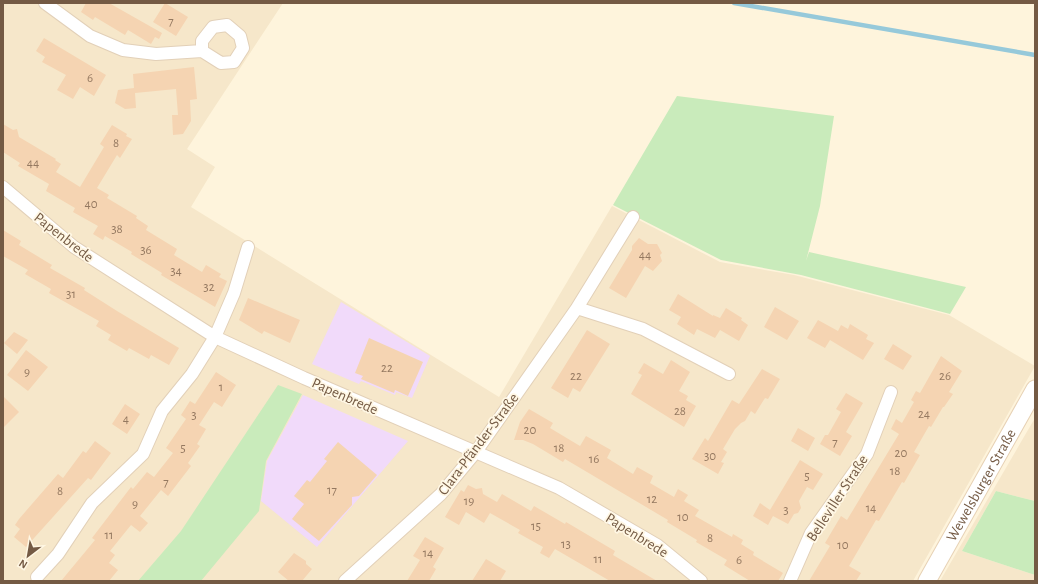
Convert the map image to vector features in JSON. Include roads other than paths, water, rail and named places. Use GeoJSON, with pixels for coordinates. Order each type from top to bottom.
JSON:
{"type":"FeatureCollection","features":[{"type":"Feature","properties":{"kind":"main road","name":"Wewelsburger Straße"},"geometry":{"type":"LineString","coordinates":[[927,581],[1035,389]]}},
{"type":"Feature","properties":{"kind":"street"},"geometry":{"type":"LineString","coordinates":[[45,3],[90,36],[123,50],[156,54],[202,51]]}},
{"type":"Feature","properties":{"kind":"street","name":"Papenbrede"},"geometry":{"type":"LineString","coordinates":[[3,187],[74,248],[215,337],[475,453],[559,488],[657,545],[701,581]]}},
{"type":"Feature","properties":{"kind":"street","name":"Clara-Pfänder-Straße"},"geometry":{"type":"LineString","coordinates":[[345,581],[441,494],[475,453],[577,308],[632,218]]}},
{"type":"Feature","properties":{"kind":"street"},"geometry":{"type":"LineString","coordinates":[[37,577],[58,554],[92,502],[142,454],[162,412],[192,374],[215,337],[234,293],[248,247]]}},
{"type":"Feature","properties":{"kind":"street"},"geometry":{"type":"LineString","coordinates":[[577,308],[643,329],[730,374]]}},
{"type":"Feature","properties":{"kind":"street","name":"Belleviller Straße"},"geometry":{"type":"LineString","coordinates":[[790,581],[811,533],[867,454],[891,392]]}},
{"type":"Feature","properties":{"kind":"waterway"},"geometry":{"type":"LineString","coordinates":[[734,3],[1035,55]]}}]}
